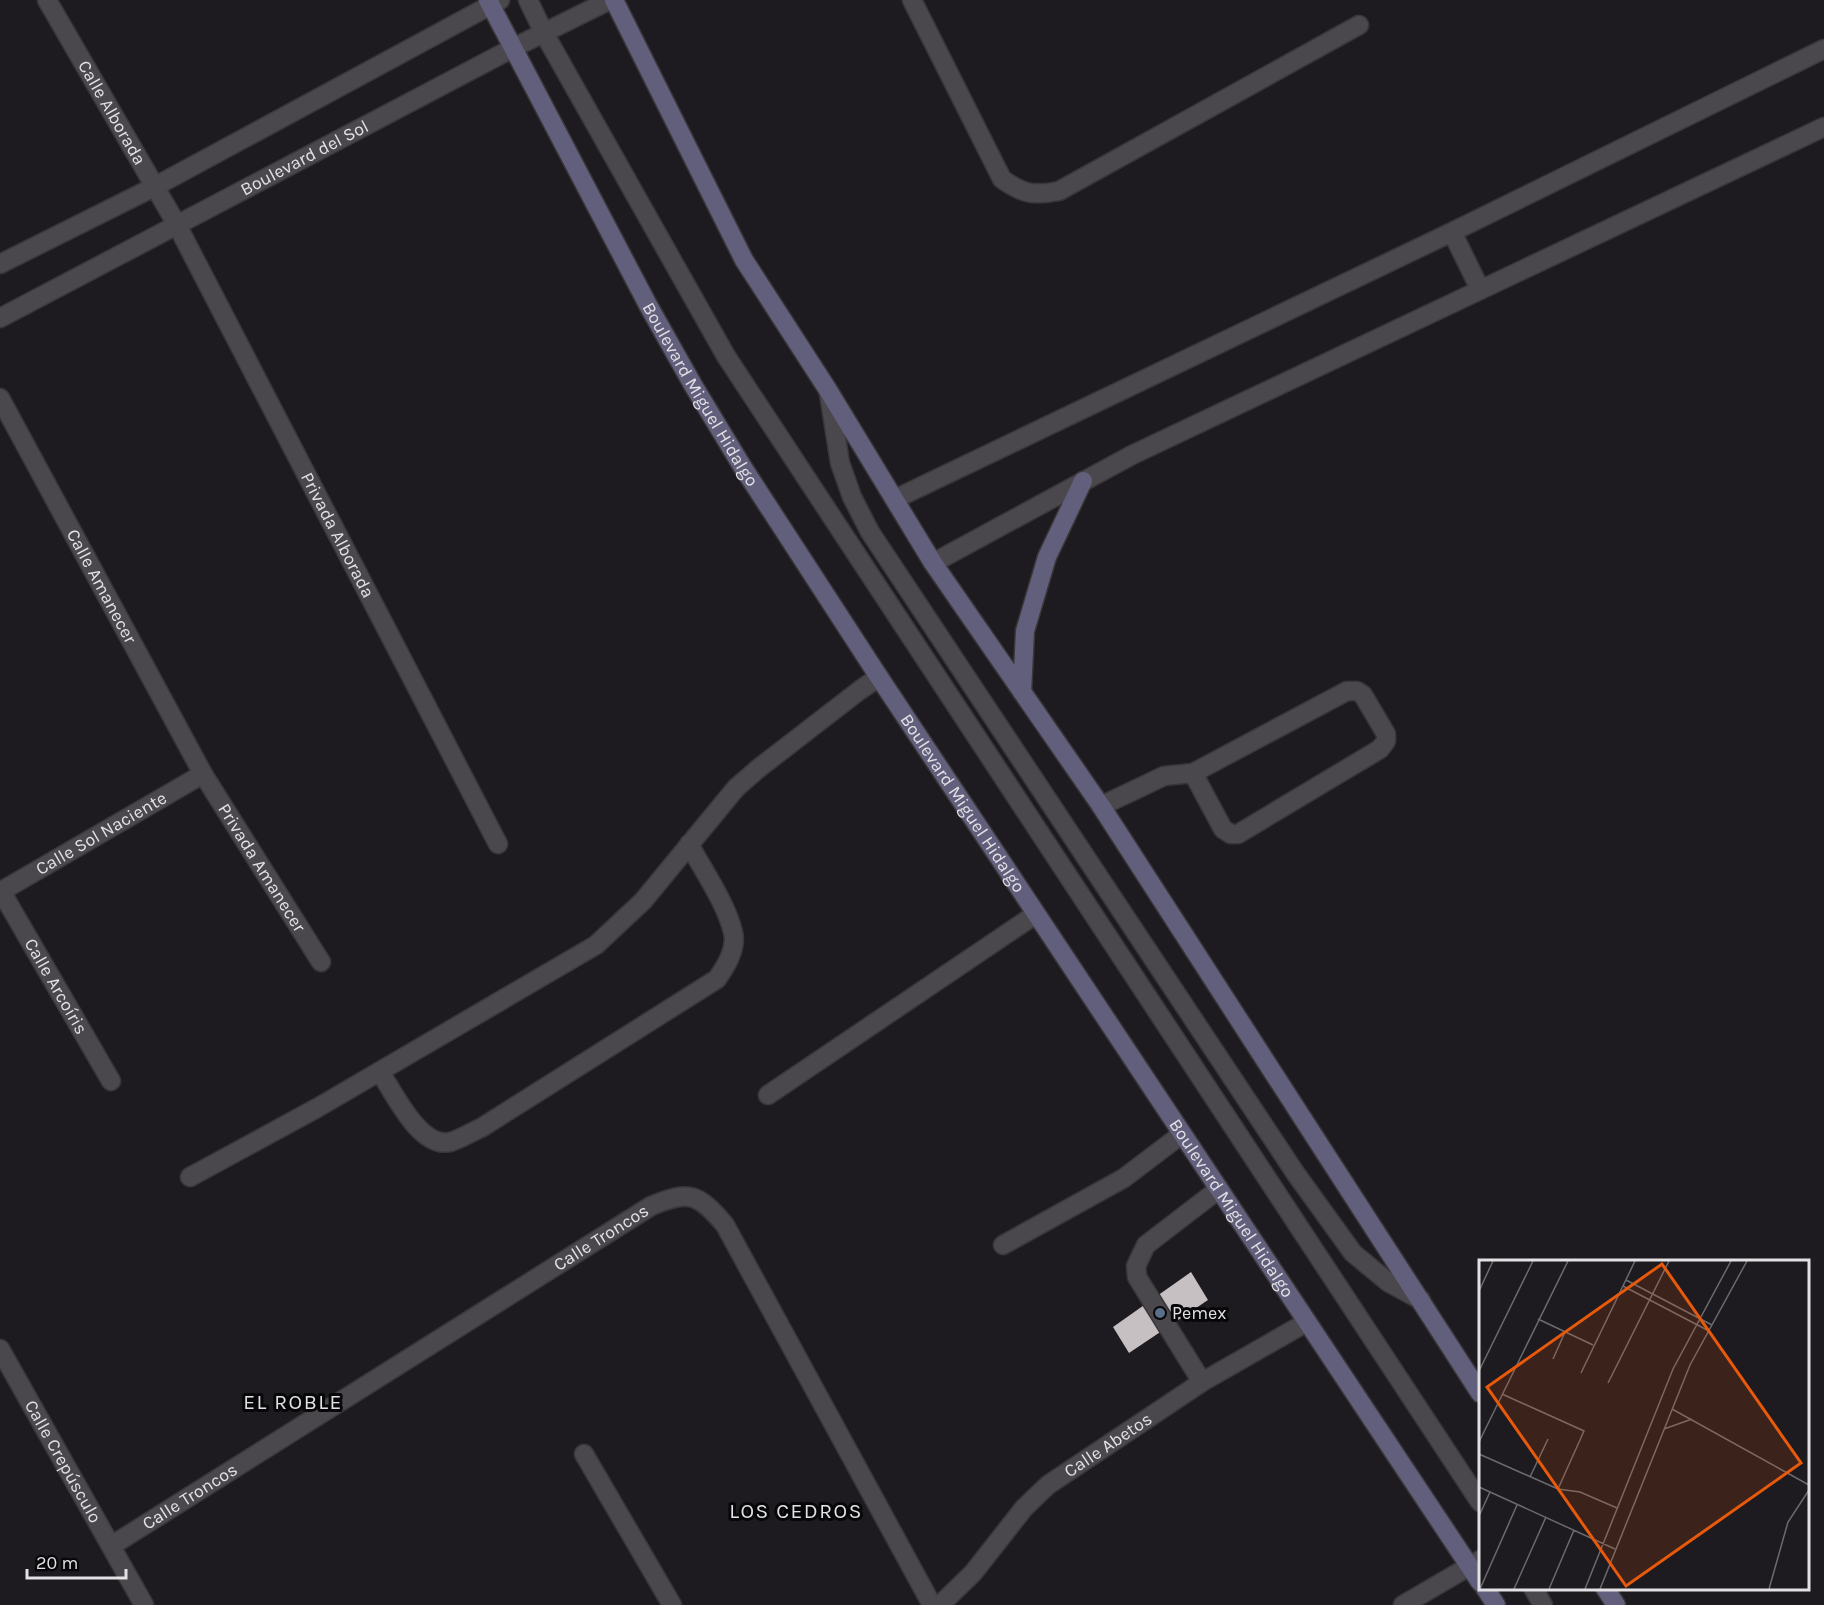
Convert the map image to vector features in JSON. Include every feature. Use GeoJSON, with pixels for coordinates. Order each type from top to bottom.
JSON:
{"type":"FeatureCollection","features":[{"type":"Feature","properties":{"kind":"main road"},"geometry":{"type":"LineString","coordinates":[[612,0],[744,260],[828,390],[933,563],[1101,806],[1479,1391]]}},
{"type":"Feature","properties":{"kind":"main road","name":"Boulevard Miguel Hidalgo"},"geometry":{"type":"LineString","coordinates":[[493,2],[513,48],[693,386],[742,466],[879,677],[1307,1322],[1477,1570]]}},
{"type":"Feature","properties":{"kind":"main road"},"geometry":{"type":"LineString","coordinates":[[1022,692],[1025,631],[1047,556],[1083,481]]}},
{"type":"Feature","properties":{"kind":"main road"},"geometry":{"type":"LineString","coordinates":[[1486,1590],[1496,1605]]}},
{"type":"Feature","properties":{"kind":"main road"},"geometry":{"type":"LineString","coordinates":[[1606,1590],[1616,1605]]}},
{"type":"Feature","properties":{"kind":"street","name":"Calle Alborada"},"geometry":{"type":"LineString","coordinates":[[47,0],[177,225]]}},
{"type":"Feature","properties":{"kind":"street"},"geometry":{"type":"LineString","coordinates":[[528,0],[544,33],[726,356],[1479,1500]]}},
{"type":"Feature","properties":{"kind":"street","name":"Boulevard del Sol"},"geometry":{"type":"LineString","coordinates":[[0,318],[513,48],[612,0]]}},
{"type":"Feature","properties":{"kind":"street"},"geometry":{"type":"LineString","coordinates":[[912,0],[1002,179],[1017,189],[1036,195],[1059,191],[1359,25]]}},
{"type":"Feature","properties":{"kind":"street"},"geometry":{"type":"LineString","coordinates":[[0,264],[332,92],[493,2]]}},
{"type":"Feature","properties":{"kind":"street"},"geometry":{"type":"LineString","coordinates":[[895,499],[1452,232],[1824,49]]}},
{"type":"Feature","properties":{"kind":"street"},"geometry":{"type":"LineString","coordinates":[[933,563],[1132,455],[1824,128]]}},
{"type":"Feature","properties":{"kind":"street","name":"Privada Alborada"},"geometry":{"type":"LineString","coordinates":[[177,225],[498,844]]}},
{"type":"Feature","properties":{"kind":"street"},"geometry":{"type":"LineString","coordinates":[[1452,232],[1480,289]]}},
{"type":"Feature","properties":{"kind":"street"},"geometry":{"type":"LineString","coordinates":[[828,390],[832,403],[840,463],[852,497],[870,532],[1296,1174],[1353,1253],[1388,1282],[1421,1300]]}},
{"type":"Feature","properties":{"kind":"street","name":"Calle Amanecer"},"geometry":{"type":"LineString","coordinates":[[0,398],[203,774]]}},
{"type":"Feature","properties":{"kind":"street"},"geometry":{"type":"LineString","coordinates":[[190,1177],[380,1072],[596,945],[643,901],[736,788],[879,677]]}},
{"type":"Feature","properties":{"kind":"street"},"geometry":{"type":"LineString","coordinates":[[1101,806],[1164,776],[1193,773],[1347,691],[1357,691],[1363,695],[1386,734],[1386,741],[1380,749],[1238,834],[1231,834],[1223,829],[1193,773]]}},
{"type":"Feature","properties":{"kind":"street","name":"Calle Sol Naciente"},"geometry":{"type":"LineString","coordinates":[[0,891],[203,774]]}},
{"type":"Feature","properties":{"kind":"street","name":"Privada Amanecer"},"geometry":{"type":"LineString","coordinates":[[203,774],[321,962]]}},
{"type":"Feature","properties":{"kind":"street"},"geometry":{"type":"LineString","coordinates":[[380,1072],[417,1128],[437,1141],[450,1142],[481,1128],[717,979],[730,959],[733,933],[721,902],[689,844]]}},
{"type":"Feature","properties":{"kind":"street","name":"Calle Arcoíris"},"geometry":{"type":"LineString","coordinates":[[0,891],[111,1081]]}},
{"type":"Feature","properties":{"kind":"street"},"geometry":{"type":"LineString","coordinates":[[768,1095],[1036,914]]}},
{"type":"Feature","properties":{"kind":"street"},"geometry":{"type":"LineString","coordinates":[[1003,1245],[1124,1178],[1182,1134]]}},
{"type":"Feature","properties":{"kind":"street"},"geometry":{"type":"LineString","coordinates":[[1202,1382],[1137,1277],[1136,1266],[1146,1245],[1219,1189]]}},
{"type":"Feature","properties":{"kind":"street","name":"Calle Troncos"},"geometry":{"type":"LineString","coordinates":[[111,1546],[651,1206],[674,1196],[688,1196],[711,1208],[725,1226],[932,1605]]}},
{"type":"Feature","properties":{"kind":"street","name":"Calle Abetos"},"geometry":{"type":"LineString","coordinates":[[940,1605],[973,1574],[1024,1508],[1048,1485],[1202,1382],[1307,1322]]}},
{"type":"Feature","properties":{"kind":"street","name":"Calle Crepúsculo"},"geometry":{"type":"LineString","coordinates":[[0,1348],[144,1605]]}},
{"type":"Feature","properties":{"kind":"street"},"geometry":{"type":"LineString","coordinates":[[585,1454],[672,1605]]}},
{"type":"Feature","properties":{"kind":"street"},"geometry":{"type":"LineString","coordinates":[[1403,1605],[1477,1570]]}},
{"type":"Feature","properties":{"kind":"street"},"geometry":{"type":"LineString","coordinates":[[1534,1590],[1543,1605]]}},
{"type":"Feature","properties":{"kind":"building","name":"Pemex"},"geometry":{"type":"Polygon","coordinates":[[[1191,1272],[1208,1300],[1129,1353],[1113,1327],[1191,1272]]]}},
{"type":"Feature","properties":{"kind":"place","name":"Pemex"},"geometry":{"type":"Point","coordinates":[1160,1313]}},
{"type":"Feature","properties":{"kind":"district","name":"EL ROBLE"},"geometry":{"type":"Point","coordinates":[293,1402]}},
{"type":"Feature","properties":{"kind":"district","name":"LOS CEDROS"},"geometry":{"type":"Point","coordinates":[796,1511]}}]}
